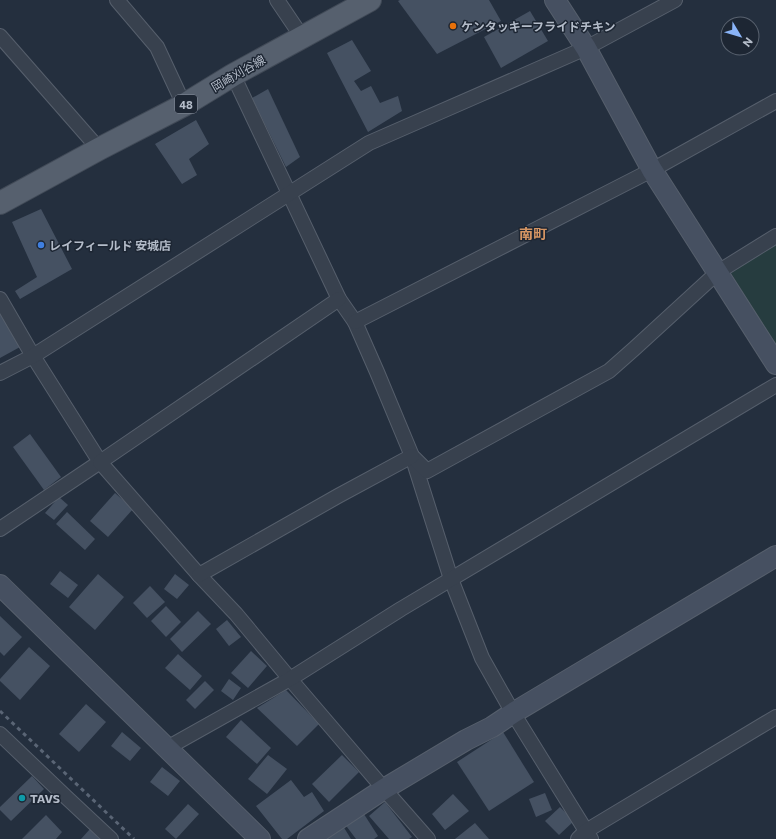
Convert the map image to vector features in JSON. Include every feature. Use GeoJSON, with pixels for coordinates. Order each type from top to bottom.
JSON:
{"type":"FeatureCollection","features":[{"type":"Feature","properties":{"kind":"main road","name":"岡崎刈谷線"},"geometry":{"type":"LineString","coordinates":[[0,203],[184,105],[302,36],[370,0]]}},
{"type":"Feature","properties":{"kind":"street"},"geometry":{"type":"LineString","coordinates":[[117,0],[157,47],[184,105]]}},
{"type":"Feature","properties":{"kind":"street"},"geometry":{"type":"LineString","coordinates":[[277,0],[302,36]]}},
{"type":"Feature","properties":{"kind":"street"},"geometry":{"type":"LineString","coordinates":[[555,0],[586,48],[652,170],[776,364]]}},
{"type":"Feature","properties":{"kind":"street"},"geometry":{"type":"LineString","coordinates":[[0,373],[33,356],[369,143],[586,48],[675,0]]}},
{"type":"Feature","properties":{"kind":"street"},"geometry":{"type":"LineString","coordinates":[[0,36],[100,149]]}},
{"type":"Feature","properties":{"kind":"street"},"geometry":{"type":"LineString","coordinates":[[234,75],[339,299],[355,322],[377,372],[412,456],[451,579],[482,658],[585,836],[776,717]]}},
{"type":"Feature","properties":{"kind":"street"},"geometry":{"type":"LineString","coordinates":[[355,322],[652,170],[776,101]]}},
{"type":"Feature","properties":{"kind":"street"},"geometry":{"type":"LineString","coordinates":[[412,456],[427,471],[609,371],[718,272],[776,236]]}},
{"type":"Feature","properties":{"kind":"street"},"geometry":{"type":"LineString","coordinates":[[0,299],[33,356],[100,462],[199,575],[236,614],[428,839]]}},
{"type":"Feature","properties":{"kind":"street"},"geometry":{"type":"LineString","coordinates":[[0,529],[339,299]]}},
{"type":"Feature","properties":{"kind":"street"},"geometry":{"type":"LineString","coordinates":[[167,748],[290,679],[400,608],[776,385]]}},
{"type":"Feature","properties":{"kind":"street"},"geometry":{"type":"LineString","coordinates":[[199,575],[412,456]]}},
{"type":"Feature","properties":{"kind":"street"},"geometry":{"type":"LineString","coordinates":[[308,839],[384,789],[466,740],[492,727],[776,556]]}},
{"type":"Feature","properties":{"kind":"street"},"geometry":{"type":"LineString","coordinates":[[0,585],[260,839]]}},
{"type":"Feature","properties":{"kind":"street"},"geometry":{"type":"LineString","coordinates":[[0,734],[111,839]]}},
{"type":"Feature","properties":{"kind":"green space"},"geometry":{"type":"Polygon","coordinates":[[[776,243],[776,348],[731,273],[776,243]]]}},
{"type":"Feature","properties":{"kind":"building","name":"ケンタッキーフライドチキン"},"geometry":{"type":"Polygon","coordinates":[[[489,0],[501,21],[437,54],[398,1],[489,0]]]}},
{"type":"Feature","properties":{"kind":"building"},"geometry":{"type":"Polygon","coordinates":[[[530,11],[548,41],[501,68],[484,37],[530,11]]]}},
{"type":"Feature","properties":{"kind":"building"},"geometry":{"type":"Polygon","coordinates":[[[352,40],[371,71],[354,81],[361,91],[371,86],[380,103],[398,96],[402,111],[368,132],[327,53],[352,40]]]}},
{"type":"Feature","properties":{"kind":"building"},"geometry":{"type":"Polygon","coordinates":[[[268,89],[300,157],[286,167],[252,98],[268,89]]]}},
{"type":"Feature","properties":{"kind":"building"},"geometry":{"type":"Polygon","coordinates":[[[196,120],[209,144],[189,159],[197,175],[182,184],[155,144],[196,120]]]}},
{"type":"Feature","properties":{"kind":"building","name":"レイフィールド 安城店"},"geometry":{"type":"Polygon","coordinates":[[[41,209],[72,269],[20,299],[15,291],[37,277],[12,222],[41,209]]]}},
{"type":"Feature","properties":{"kind":"building"},"geometry":{"type":"Polygon","coordinates":[[[3,314],[20,347],[0,358],[0,315],[3,314]]]}},
{"type":"Feature","properties":{"kind":"building"},"geometry":{"type":"Polygon","coordinates":[[[30,434],[61,477],[44,490],[13,447],[30,434]]]}},
{"type":"Feature","properties":{"kind":"building"},"geometry":{"type":"Polygon","coordinates":[[[115,493],[133,509],[108,537],[90,521],[115,493]]]}},
{"type":"Feature","properties":{"kind":"building"},"geometry":{"type":"Polygon","coordinates":[[[59,497],[68,505],[54,520],[45,513],[59,497]]]}},
{"type":"Feature","properties":{"kind":"building"},"geometry":{"type":"Polygon","coordinates":[[[67,512],[95,539],[85,550],[56,524],[67,512]]]}},
{"type":"Feature","properties":{"kind":"building"},"geometry":{"type":"Polygon","coordinates":[[[60,571],[78,585],[68,598],[50,584],[60,571]]]}},
{"type":"Feature","properties":{"kind":"building"},"geometry":{"type":"Polygon","coordinates":[[[98,574],[124,597],[95,630],[69,607],[98,574]]]}},
{"type":"Feature","properties":{"kind":"building"},"geometry":{"type":"Polygon","coordinates":[[[175,574],[189,585],[177,599],[164,589],[175,574]]]}},
{"type":"Feature","properties":{"kind":"building"},"geometry":{"type":"Polygon","coordinates":[[[150,586],[165,602],[147,618],[133,603],[150,586]]]}},
{"type":"Feature","properties":{"kind":"building"},"geometry":{"type":"Polygon","coordinates":[[[166,606],[181,622],[166,637],[151,621],[166,606]]]}},
{"type":"Feature","properties":{"kind":"building"},"geometry":{"type":"Polygon","coordinates":[[[198,611],[211,624],[182,652],[170,639],[198,611]]]}},
{"type":"Feature","properties":{"kind":"building"},"geometry":{"type":"Polygon","coordinates":[[[0,616],[22,637],[4,656],[0,652],[0,616]]]}},
{"type":"Feature","properties":{"kind":"building"},"geometry":{"type":"Polygon","coordinates":[[[227,620],[241,637],[229,646],[216,629],[227,620]]]}},
{"type":"Feature","properties":{"kind":"building"},"geometry":{"type":"Polygon","coordinates":[[[29,647],[50,666],[20,700],[0,681],[0,679],[29,647]]]}},
{"type":"Feature","properties":{"kind":"building"},"geometry":{"type":"Polygon","coordinates":[[[251,651],[267,666],[248,688],[231,673],[251,651]]]}},
{"type":"Feature","properties":{"kind":"building"},"geometry":{"type":"Polygon","coordinates":[[[178,654],[202,676],[190,690],[165,668],[178,654]]]}},
{"type":"Feature","properties":{"kind":"building"},"geometry":{"type":"Polygon","coordinates":[[[229,679],[241,688],[233,700],[221,691],[229,679]]]}},
{"type":"Feature","properties":{"kind":"building"},"geometry":{"type":"Polygon","coordinates":[[[205,681],[214,690],[195,709],[186,700],[205,681]]]}},
{"type":"Feature","properties":{"kind":"building"},"geometry":{"type":"Polygon","coordinates":[[[286,690],[319,724],[297,746],[257,708],[286,690]]]}},
{"type":"Feature","properties":{"kind":"building"},"geometry":{"type":"Polygon","coordinates":[[[86,704],[106,722],[79,752],[59,734],[86,704]]]}},
{"type":"Feature","properties":{"kind":"building"},"geometry":{"type":"Polygon","coordinates":[[[241,720],[271,748],[257,764],[226,737],[241,720]]]}},
{"type":"Feature","properties":{"kind":"building"},"geometry":{"type":"Polygon","coordinates":[[[122,732],[141,748],[130,761],[111,746],[122,732]]]}},
{"type":"Feature","properties":{"kind":"building"},"geometry":{"type":"Polygon","coordinates":[[[503,732],[534,782],[489,811],[457,762],[503,732]]]}},
{"type":"Feature","properties":{"kind":"building"},"geometry":{"type":"Polygon","coordinates":[[[268,755],[287,769],[267,794],[248,779],[268,755]]]}},
{"type":"Feature","properties":{"kind":"building"},"geometry":{"type":"Polygon","coordinates":[[[342,755],[359,772],[329,802],[312,784],[342,755]]]}},
{"type":"Feature","properties":{"kind":"building"},"geometry":{"type":"Polygon","coordinates":[[[162,767],[180,781],[168,796],[150,782],[162,767]]]}},
{"type":"Feature","properties":{"kind":"building","name":"TAVS"},"geometry":{"type":"Polygon","coordinates":[[[32,776],[44,789],[11,821],[0,810],[0,807],[32,776]]]}},
{"type":"Feature","properties":{"kind":"building"},"geometry":{"type":"Polygon","coordinates":[[[291,780],[304,797],[312,792],[324,811],[287,839],[282,839],[256,806],[291,780]]]}},
{"type":"Feature","properties":{"kind":"building"},"geometry":{"type":"Polygon","coordinates":[[[545,793],[552,810],[536,817],[529,799],[545,793]]]}},
{"type":"Feature","properties":{"kind":"building"},"geometry":{"type":"Polygon","coordinates":[[[453,794],[469,811],[445,830],[432,814],[453,794]]]}},
{"type":"Feature","properties":{"kind":"building"},"geometry":{"type":"Polygon","coordinates":[[[385,802],[412,837],[409,839],[389,839],[369,816],[385,802]]]}},
{"type":"Feature","properties":{"kind":"building"},"geometry":{"type":"Polygon","coordinates":[[[188,804],[199,814],[176,839],[165,829],[188,804]]]}},
{"type":"Feature","properties":{"kind":"building"},"geometry":{"type":"Polygon","coordinates":[[[560,807],[574,821],[559,835],[545,821],[560,807]]]}},
{"type":"Feature","properties":{"kind":"building"},"geometry":{"type":"Polygon","coordinates":[[[362,811],[378,836],[374,839],[356,839],[344,823],[362,811]]]}},
{"type":"Feature","properties":{"kind":"building"},"geometry":{"type":"Polygon","coordinates":[[[46,815],[62,832],[56,839],[22,839],[46,815]]]}},
{"type":"Feature","properties":{"kind":"building"},"geometry":{"type":"Polygon","coordinates":[[[475,823],[489,839],[455,839],[475,823]]]}},
{"type":"Feature","properties":{"kind":"building"},"geometry":{"type":"Polygon","coordinates":[[[343,826],[351,839],[324,839],[343,826]]]}},
{"type":"Feature","properties":{"kind":"building"},"geometry":{"type":"Polygon","coordinates":[[[90,829],[101,839],[81,839],[90,829]]]}},
{"type":"Feature","properties":{"kind":"railway"},"geometry":{"type":"LineString","coordinates":[[0,711],[134,839]]}},
{"type":"Feature","properties":{"kind":"place","name":"ケンタッキーフライドチキン"},"geometry":{"type":"Point","coordinates":[453,26]}},
{"type":"Feature","properties":{"kind":"place","name":"レイフィールド 安城店"},"geometry":{"type":"Point","coordinates":[41,245]}},
{"type":"Feature","properties":{"kind":"place","name":"TAVS"},"geometry":{"type":"Point","coordinates":[22,798]}},
{"type":"Feature","properties":{"kind":"district","name":"南町"},"geometry":{"type":"Point","coordinates":[533,233]}}]}
